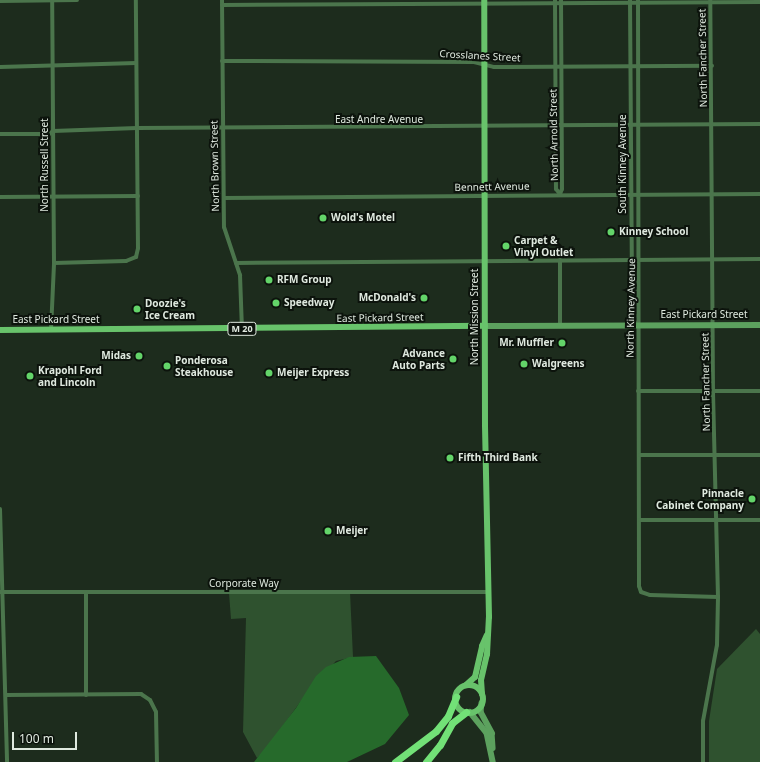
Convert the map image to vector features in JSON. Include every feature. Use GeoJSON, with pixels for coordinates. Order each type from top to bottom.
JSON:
{"type":"FeatureCollection","features":[{"type":"Feature","properties":{"kind":"highway"},"geometry":{"type":"LineString","coordinates":[[395,762],[436,731],[448,716],[456,697]]}},
{"type":"Feature","properties":{"kind":"highway"},"geometry":{"type":"LineString","coordinates":[[426,762],[440,745],[452,723],[468,712]]}},
{"type":"Feature","properties":{"kind":"main road","name":"North Mission Street"},"geometry":{"type":"LineString","coordinates":[[484,2],[486,195],[485,326],[489,592],[487,654],[481,680],[481,712],[493,736],[493,762]]}},
{"type":"Feature","properties":{"kind":"main road","name":"East Pickard Street"},"geometry":{"type":"LineString","coordinates":[[0,330],[760,325]]}},
{"type":"Feature","properties":{"kind":"main road","name":"North Mission Street"},"geometry":{"type":"LineString","coordinates":[[488,633],[482,646],[475,677],[456,697],[458,706],[468,712],[486,729],[493,752]]}},
{"type":"Feature","properties":{"kind":"main road"},"geometry":{"type":"LineString","coordinates":[[465,686],[475,687],[482,694]]}},
{"type":"Feature","properties":{"kind":"main road"},"geometry":{"type":"LineString","coordinates":[[468,712],[478,710],[482,704]]}},
{"type":"Feature","properties":{"kind":"street","name":"North Russell Street"},"geometry":{"type":"LineString","coordinates":[[51,330],[54,263],[52,0]]}},
{"type":"Feature","properties":{"kind":"street"},"geometry":{"type":"LineString","coordinates":[[0,1],[77,0]]}},
{"type":"Feature","properties":{"kind":"street"},"geometry":{"type":"LineString","coordinates":[[54,263],[126,261],[136,257],[138,196],[136,0]]}},
{"type":"Feature","properties":{"kind":"street"},"geometry":{"type":"LineString","coordinates":[[222,2],[760,2]]}},
{"type":"Feature","properties":{"kind":"street","name":"North Brown Street"},"geometry":{"type":"LineString","coordinates":[[222,2],[222,129],[225,237],[236,263],[242,286],[242,329]]}},
{"type":"Feature","properties":{"kind":"street","name":"North Arnold Street"},"geometry":{"type":"LineString","coordinates":[[555,2],[556,189],[560,194]]}},
{"type":"Feature","properties":{"kind":"street","name":"North Arnold Street"},"geometry":{"type":"LineString","coordinates":[[560,194],[562,188],[561,2]]}},
{"type":"Feature","properties":{"kind":"street","name":"South Kinney Avenue"},"geometry":{"type":"LineString","coordinates":[[630,2],[630,194],[632,318],[637,326]]}},
{"type":"Feature","properties":{"kind":"street","name":"North Kinney Avenue"},"geometry":{"type":"LineString","coordinates":[[638,2],[640,318],[637,326],[641,592],[650,596],[718,597]]}},
{"type":"Feature","properties":{"kind":"street","name":"North Fancher Street"},"geometry":{"type":"LineString","coordinates":[[703,762],[703,721],[717,645],[718,597],[713,390],[712,66],[710,2]]}},
{"type":"Feature","properties":{"kind":"street","name":"Crosslanes Street"},"geometry":{"type":"LineString","coordinates":[[222,61],[474,62],[494,67],[712,66]]}},
{"type":"Feature","properties":{"kind":"street"},"geometry":{"type":"LineString","coordinates":[[0,67],[136,63]]}},
{"type":"Feature","properties":{"kind":"street","name":"East Andre Avenue"},"geometry":{"type":"LineString","coordinates":[[0,134],[48,134],[54,130],[137,128],[222,129],[760,124]]}},
{"type":"Feature","properties":{"kind":"street","name":"Bennett Avenue"},"geometry":{"type":"LineString","coordinates":[[224,198],[560,194],[760,194]]}},
{"type":"Feature","properties":{"kind":"street"},"geometry":{"type":"LineString","coordinates":[[0,197],[53,198],[138,196]]}},
{"type":"Feature","properties":{"kind":"street"},"geometry":{"type":"LineString","coordinates":[[236,263],[640,260],[712,258],[760,259]]}},
{"type":"Feature","properties":{"kind":"street"},"geometry":{"type":"LineString","coordinates":[[560,260],[560,326]]}},
{"type":"Feature","properties":{"kind":"street"},"geometry":{"type":"LineString","coordinates":[[638,391],[760,391]]}},
{"type":"Feature","properties":{"kind":"street"},"geometry":{"type":"LineString","coordinates":[[640,455],[760,455]]}},
{"type":"Feature","properties":{"kind":"street"},"geometry":{"type":"LineString","coordinates":[[0,509],[1,592],[6,695],[7,762]]}},
{"type":"Feature","properties":{"kind":"street"},"geometry":{"type":"LineString","coordinates":[[640,520],[760,520]]}},
{"type":"Feature","properties":{"kind":"street","name":"Corporate Way"},"geometry":{"type":"LineString","coordinates":[[1,592],[489,592]]}},
{"type":"Feature","properties":{"kind":"street"},"geometry":{"type":"LineString","coordinates":[[86,592],[86,695]]}},
{"type":"Feature","properties":{"kind":"street"},"geometry":{"type":"LineString","coordinates":[[6,695],[141,694],[150,700],[156,712],[157,762]]}},
{"type":"Feature","properties":{"kind":"shaded area"},"geometry":{"type":"Polygon","coordinates":[[[350,592],[353,657],[336,661],[303,698],[267,748],[257,758],[243,732],[246,618],[231,619],[229,593],[350,592]]]}},
{"type":"Feature","properties":{"kind":"shaded area"},"geometry":{"type":"Polygon","coordinates":[[[756,629],[760,634],[760,762],[709,762],[709,721],[717,669],[756,629]]]}},
{"type":"Feature","properties":{"kind":"shaded area"},"geometry":{"type":"Polygon","coordinates":[[[376,656],[399,688],[409,715],[385,744],[347,762],[254,762],[296,708],[316,676],[326,667],[349,657],[376,656]]]}},
{"type":"Feature","properties":{"kind":"place","name":"Wold's Motel"},"geometry":{"type":"Point","coordinates":[323,218]}},
{"type":"Feature","properties":{"kind":"place","name":"Kinney School"},"geometry":{"type":"Point","coordinates":[611,232]}},
{"type":"Feature","properties":{"kind":"place","name":"Carpet & Vinyl Outlet"},"geometry":{"type":"Point","coordinates":[506,246]}},
{"type":"Feature","properties":{"kind":"place","name":"RFM Group"},"geometry":{"type":"Point","coordinates":[269,280]}},
{"type":"Feature","properties":{"kind":"place","name":"McDonald's"},"geometry":{"type":"Point","coordinates":[424,298]}},
{"type":"Feature","properties":{"kind":"place","name":"Speedway"},"geometry":{"type":"Point","coordinates":[276,303]}},
{"type":"Feature","properties":{"kind":"place","name":"Doozie's Ice Cream"},"geometry":{"type":"Point","coordinates":[137,309]}},
{"type":"Feature","properties":{"kind":"place","name":"Mr. Muffler"},"geometry":{"type":"Point","coordinates":[562,343]}},
{"type":"Feature","properties":{"kind":"place","name":"Midas"},"geometry":{"type":"Point","coordinates":[139,356]}},
{"type":"Feature","properties":{"kind":"place","name":"Advance Auto Parts"},"geometry":{"type":"Point","coordinates":[453,359]}},
{"type":"Feature","properties":{"kind":"place","name":"Walgreens"},"geometry":{"type":"Point","coordinates":[524,364]}},
{"type":"Feature","properties":{"kind":"place","name":"Ponderosa Steakhouse"},"geometry":{"type":"Point","coordinates":[167,366]}},
{"type":"Feature","properties":{"kind":"place","name":"Meijer Express"},"geometry":{"type":"Point","coordinates":[269,373]}},
{"type":"Feature","properties":{"kind":"place","name":"Krapohl Ford and Lincoln"},"geometry":{"type":"Point","coordinates":[30,376]}},
{"type":"Feature","properties":{"kind":"place","name":"Fifth Third Bank"},"geometry":{"type":"Point","coordinates":[450,458]}},
{"type":"Feature","properties":{"kind":"place","name":"Pinnacle Cabinet Company"},"geometry":{"type":"Point","coordinates":[752,499]}},
{"type":"Feature","properties":{"kind":"place","name":"Meijer"},"geometry":{"type":"Point","coordinates":[328,531]}}]}
